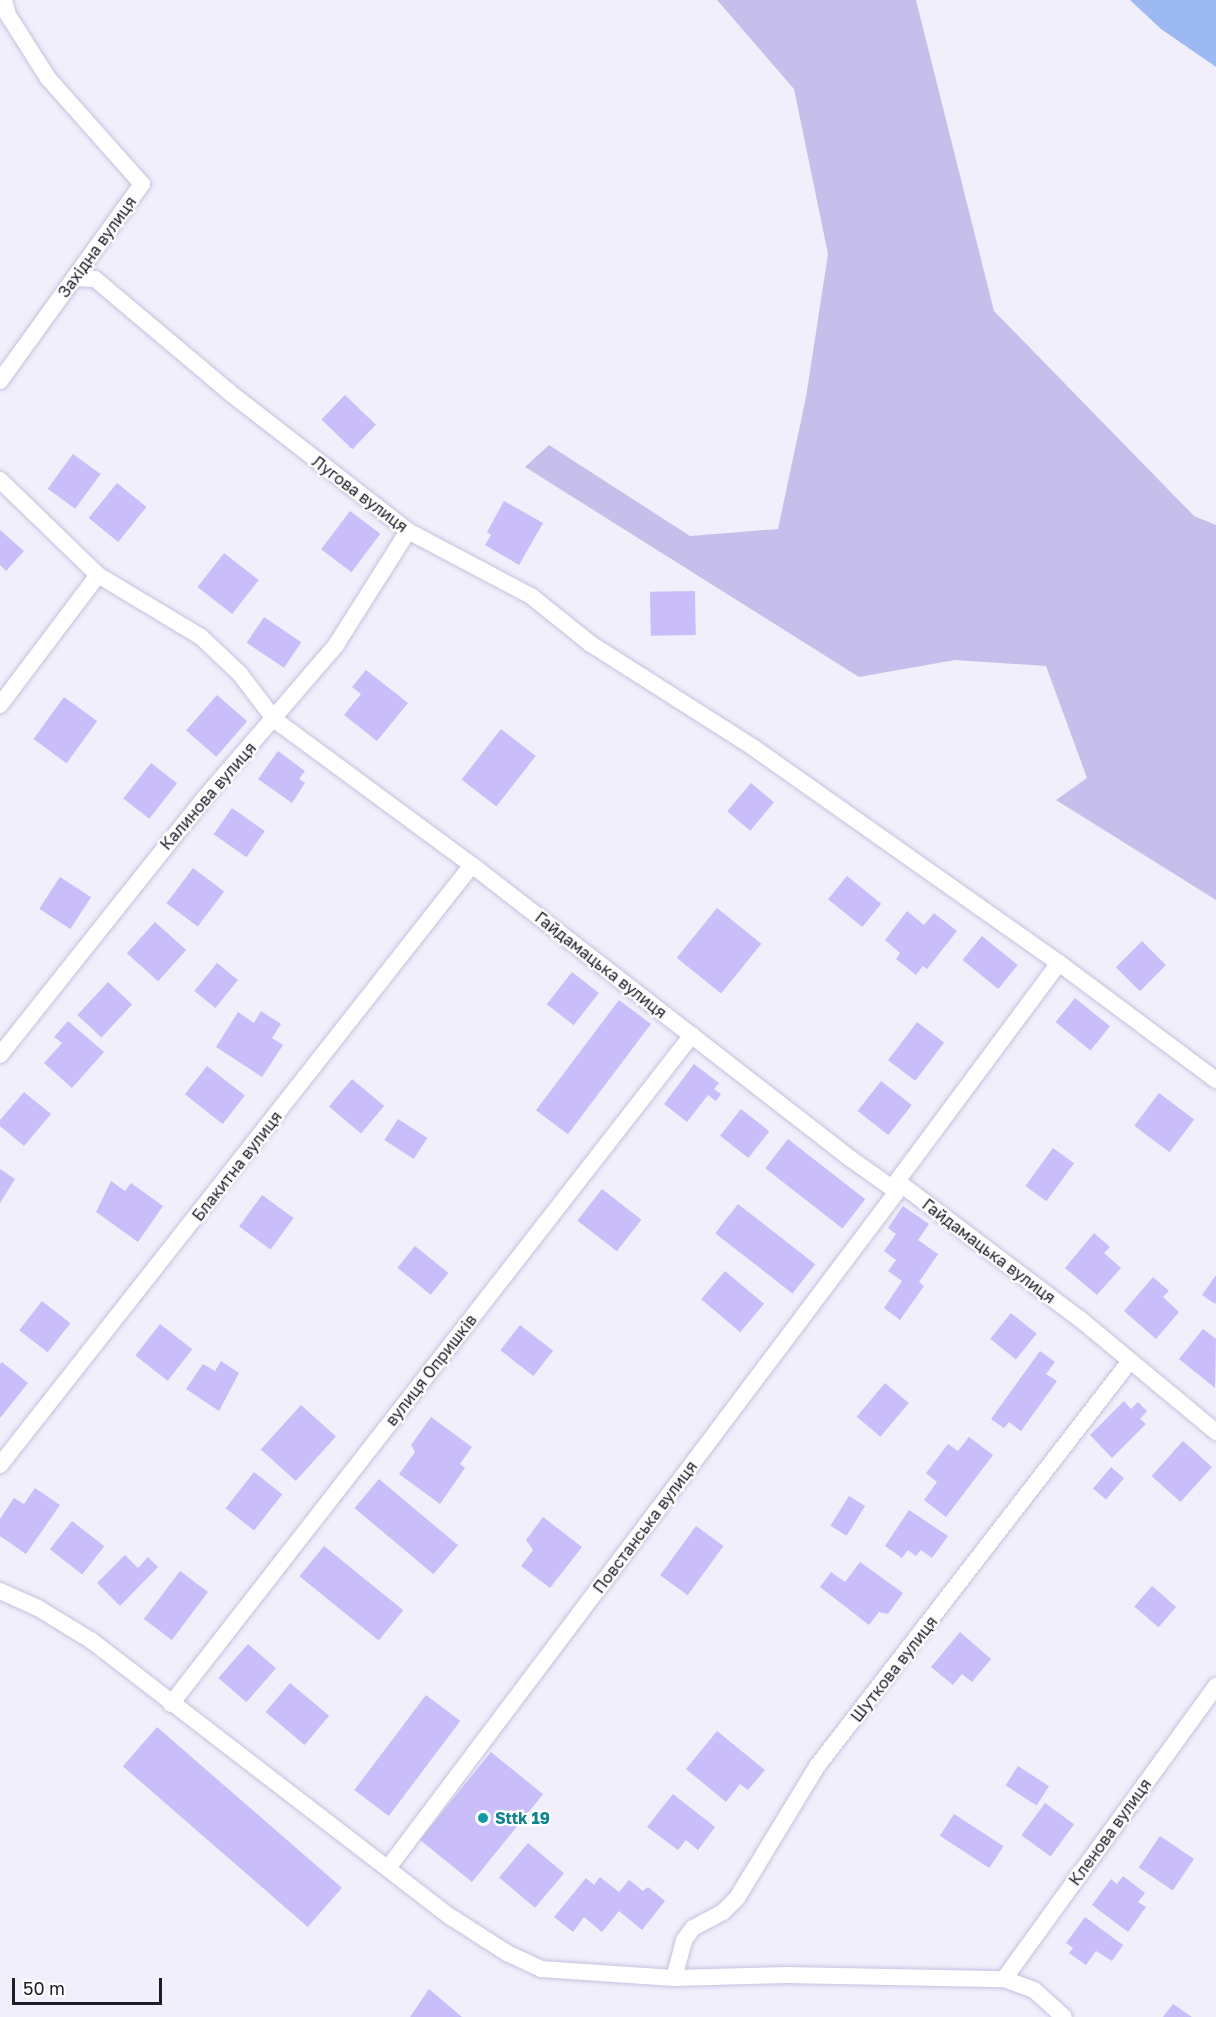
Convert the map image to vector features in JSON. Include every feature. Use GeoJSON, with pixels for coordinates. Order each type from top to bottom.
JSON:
{"type":"FeatureCollection","features":[{"type":"Feature","properties":{"kind":"street","name":"Західна вулиця"},"geometry":{"type":"LineString","coordinates":[[0,381],[142,184],[48,78],[8,15],[4,0]]}},
{"type":"Feature","properties":{"kind":"street","name":"Лугова вулиця"},"geometry":{"type":"LineString","coordinates":[[74,278],[95,279],[229,392],[408,531],[531,596],[591,644],[754,748],[1059,963],[1216,1080]]}},
{"type":"Feature","properties":{"kind":"street","name":"Гайдамацька вулиця"},"geometry":{"type":"LineString","coordinates":[[0,480],[98,575],[201,637],[240,674],[275,720],[472,866],[692,1035],[1130,1361],[1216,1432]]}},
{"type":"Feature","properties":{"kind":"street","name":"Калинова вулиця"},"geometry":{"type":"LineString","coordinates":[[0,1055],[202,801],[275,720],[336,645],[408,531]]}},
{"type":"Feature","properties":{"kind":"street"},"geometry":{"type":"LineString","coordinates":[[0,705],[98,575]]}},
{"type":"Feature","properties":{"kind":"street","name":"Блакитна вулиця"},"geometry":{"type":"LineString","coordinates":[[0,1465],[472,866]]}},
{"type":"Feature","properties":{"kind":"street","name":"Повстанська вулиця"},"geometry":{"type":"LineString","coordinates":[[388,1868],[897,1187],[1059,963]]}},
{"type":"Feature","properties":{"kind":"street","name":"вулиця Опришків"},"geometry":{"type":"LineString","coordinates":[[171,1704],[692,1035]]}},
{"type":"Feature","properties":{"kind":"street","name":"Шуткова вулиця"},"geometry":{"type":"LineString","coordinates":[[674,1978],[684,1940],[693,1928],[723,1912],[737,1898],[818,1765],[1130,1361]]}},
{"type":"Feature","properties":{"kind":"street"},"geometry":{"type":"LineString","coordinates":[[0,1591],[38,1608],[92,1641],[451,1917],[507,1953],[541,1969],[674,1978],[786,1975],[1004,1979],[1034,1990],[1064,2017]]}},
{"type":"Feature","properties":{"kind":"street","name":"Кленова вулиця"},"geometry":{"type":"LineString","coordinates":[[1004,1979],[1216,1686]]}},
{"type":"Feature","properties":{"kind":"shaded area"},"geometry":{"type":"Polygon","coordinates":[[[717,0],[916,0],[994,311],[1194,516],[1216,525],[1216,900],[1056,800],[1087,778],[1046,666],[955,660],[859,677],[525,467],[549,445],[690,536],[778,529],[806,397],[828,254],[794,89],[717,0]]]}},
{"type":"Feature","properties":{"kind":"water"},"geometry":{"type":"Polygon","coordinates":[[[1130,0],[1216,0],[1216,67],[1161,29],[1130,0]]]}},
{"type":"Feature","properties":{"kind":"building"},"geometry":{"type":"Polygon","coordinates":[[[345,395],[376,425],[352,449],[321,419],[345,395]]]}},
{"type":"Feature","properties":{"kind":"building"},"geometry":{"type":"Polygon","coordinates":[[[73,454],[101,474],[75,509],[48,489],[73,454]]]}},
{"type":"Feature","properties":{"kind":"building"},"geometry":{"type":"Polygon","coordinates":[[[117,483],[147,507],[118,542],[89,518],[117,483]]]}},
{"type":"Feature","properties":{"kind":"building"},"geometry":{"type":"Polygon","coordinates":[[[504,501],[543,523],[519,565],[485,545],[491,535],[487,532],[504,501]]]}},
{"type":"Feature","properties":{"kind":"building"},"geometry":{"type":"Polygon","coordinates":[[[350,511],[380,534],[351,572],[321,549],[350,511]]]}},
{"type":"Feature","properties":{"kind":"building"},"geometry":{"type":"Polygon","coordinates":[[[0,530],[24,551],[6,571],[0,565],[0,530]]]}},
{"type":"Feature","properties":{"kind":"building"},"geometry":{"type":"Polygon","coordinates":[[[224,553],[259,580],[232,614],[198,587],[224,553]]]}},
{"type":"Feature","properties":{"kind":"building"},"geometry":{"type":"Polygon","coordinates":[[[695,591],[696,635],[651,636],[650,592],[695,591]]]}},
{"type":"Feature","properties":{"kind":"building"},"geometry":{"type":"Polygon","coordinates":[[[264,617],[301,642],[284,668],[247,643],[264,617]]]}},
{"type":"Feature","properties":{"kind":"building"},"geometry":{"type":"Polygon","coordinates":[[[366,670],[408,703],[377,741],[344,715],[361,694],[352,687],[366,670]]]}},
{"type":"Feature","properties":{"kind":"building"},"geometry":{"type":"Polygon","coordinates":[[[217,695],[247,721],[216,757],[186,730],[217,695]]]}},
{"type":"Feature","properties":{"kind":"building"},"geometry":{"type":"Polygon","coordinates":[[[64,697],[97,721],[67,763],[33,739],[64,697]]]}},
{"type":"Feature","properties":{"kind":"building"},"geometry":{"type":"Polygon","coordinates":[[[501,729],[536,756],[496,807],[462,779],[501,729]]]}},
{"type":"Feature","properties":{"kind":"building"},"geometry":{"type":"Polygon","coordinates":[[[278,751],[305,771],[299,779],[305,783],[292,803],[258,779],[278,751]]]}},
{"type":"Feature","properties":{"kind":"building"},"geometry":{"type":"Polygon","coordinates":[[[151,763],[177,783],[149,819],[123,798],[151,763]]]}},
{"type":"Feature","properties":{"kind":"building"},"geometry":{"type":"Polygon","coordinates":[[[751,783],[774,802],[750,831],[727,811],[751,783]]]}},
{"type":"Feature","properties":{"kind":"building"},"geometry":{"type":"Polygon","coordinates":[[[232,808],[265,831],[246,857],[214,834],[232,808]]]}},
{"type":"Feature","properties":{"kind":"building"},"geometry":{"type":"Polygon","coordinates":[[[193,868],[224,891],[198,927],[167,903],[193,868]]]}},
{"type":"Feature","properties":{"kind":"building"},"geometry":{"type":"Polygon","coordinates":[[[847,876],[881,904],[862,927],[828,899],[847,876]]]}},
{"type":"Feature","properties":{"kind":"building"},"geometry":{"type":"Polygon","coordinates":[[[60,877],[91,897],[70,929],[39,909],[60,877]]]}},
{"type":"Feature","properties":{"kind":"building"},"geometry":{"type":"Polygon","coordinates":[[[717,908],[761,944],[721,994],[677,958],[717,908]]]}},
{"type":"Feature","properties":{"kind":"building"},"geometry":{"type":"Polygon","coordinates":[[[907,911],[924,925],[934,913],[957,931],[927,969],[923,966],[916,975],[896,959],[900,953],[885,940],[907,911]]]}},
{"type":"Feature","properties":{"kind":"building"},"geometry":{"type":"Polygon","coordinates":[[[155,922],[186,950],[158,981],[127,953],[155,922]]]}},
{"type":"Feature","properties":{"kind":"building"},"geometry":{"type":"Polygon","coordinates":[[[982,936],[1018,965],[998,989],[962,960],[982,936]]]}},
{"type":"Feature","properties":{"kind":"building"},"geometry":{"type":"Polygon","coordinates":[[[1142,941],[1166,965],[1140,991],[1116,967],[1142,941]]]}},
{"type":"Feature","properties":{"kind":"building"},"geometry":{"type":"Polygon","coordinates":[[[217,963],[238,980],[215,1008],[194,991],[217,963]]]}},
{"type":"Feature","properties":{"kind":"building"},"geometry":{"type":"Polygon","coordinates":[[[572,972],[599,993],[574,1025],[547,1004],[572,972]]]}},
{"type":"Feature","properties":{"kind":"building"},"geometry":{"type":"Polygon","coordinates":[[[108,982],[132,1005],[101,1037],[77,1015],[108,982]]]}},
{"type":"Feature","properties":{"kind":"building"},"geometry":{"type":"Polygon","coordinates":[[[1075,998],[1110,1026],[1090,1050],[1055,1022],[1075,998]]]}},
{"type":"Feature","properties":{"kind":"building"},"geometry":{"type":"Polygon","coordinates":[[[619,1000],[651,1024],[568,1134],[536,1110],[619,1000]]]}},
{"type":"Feature","properties":{"kind":"building"},"geometry":{"type":"Polygon","coordinates":[[[261,1011],[281,1024],[272,1038],[283,1045],[262,1077],[216,1047],[238,1012],[254,1023],[261,1011]]]}},
{"type":"Feature","properties":{"kind":"building"},"geometry":{"type":"Polygon","coordinates":[[[68,1021],[104,1052],[72,1088],[44,1063],[62,1043],[54,1037],[68,1021]]]}},
{"type":"Feature","properties":{"kind":"building"},"geometry":{"type":"Polygon","coordinates":[[[917,1022],[944,1042],[915,1081],[888,1060],[917,1022]]]}},
{"type":"Feature","properties":{"kind":"building"},"geometry":{"type":"Polygon","coordinates":[[[694,1064],[719,1083],[714,1089],[721,1094],[716,1101],[708,1095],[687,1122],[664,1104],[694,1064]]]}},
{"type":"Feature","properties":{"kind":"building"},"geometry":{"type":"Polygon","coordinates":[[[207,1066],[245,1096],[223,1124],[185,1094],[207,1066]]]}},
{"type":"Feature","properties":{"kind":"building"},"geometry":{"type":"Polygon","coordinates":[[[352,1079],[384,1106],[361,1134],[329,1107],[352,1079]]]}},
{"type":"Feature","properties":{"kind":"building"},"geometry":{"type":"Polygon","coordinates":[[[881,1081],[912,1105],[888,1135],[858,1111],[881,1081]]]}},
{"type":"Feature","properties":{"kind":"building"},"geometry":{"type":"Polygon","coordinates":[[[24,1092],[51,1114],[24,1146],[0,1126],[0,1120],[24,1092]]]}},
{"type":"Feature","properties":{"kind":"building"},"geometry":{"type":"Polygon","coordinates":[[[1159,1093],[1194,1119],[1169,1152],[1134,1126],[1159,1093]]]}},
{"type":"Feature","properties":{"kind":"building"},"geometry":{"type":"Polygon","coordinates":[[[741,1109],[769,1131],[748,1158],[720,1136],[741,1109]]]}},
{"type":"Feature","properties":{"kind":"building"},"geometry":{"type":"Polygon","coordinates":[[[398,1119],[427,1138],[414,1159],[384,1140],[398,1119]]]}},
{"type":"Feature","properties":{"kind":"building"},"geometry":{"type":"Polygon","coordinates":[[[788,1139],[865,1199],[842,1228],[765,1168],[788,1139]]]}},
{"type":"Feature","properties":{"kind":"building"},"geometry":{"type":"Polygon","coordinates":[[[1053,1148],[1074,1163],[1046,1201],[1025,1186],[1053,1148]]]}},
{"type":"Feature","properties":{"kind":"building"},"geometry":{"type":"Polygon","coordinates":[[[0,1169],[15,1179],[0,1203],[0,1169]]]}},
{"type":"Feature","properties":{"kind":"building"},"geometry":{"type":"Polygon","coordinates":[[[111,1181],[125,1191],[131,1183],[163,1206],[138,1242],[96,1212],[111,1181]]]}},
{"type":"Feature","properties":{"kind":"building"},"geometry":{"type":"Polygon","coordinates":[[[602,1189],[641,1220],[617,1251],[577,1221],[602,1189]]]}},
{"type":"Feature","properties":{"kind":"building"},"geometry":{"type":"Polygon","coordinates":[[[262,1195],[294,1218],[271,1249],[239,1227],[262,1195]]]}},
{"type":"Feature","properties":{"kind":"building"},"geometry":{"type":"Polygon","coordinates":[[[738,1204],[815,1264],[792,1293],[715,1233],[738,1204]]]}},
{"type":"Feature","properties":{"kind":"building"},"geometry":{"type":"Polygon","coordinates":[[[903,1206],[929,1224],[918,1240],[938,1254],[919,1282],[924,1286],[900,1320],[884,1308],[902,1281],[888,1271],[896,1260],[884,1251],[896,1234],[888,1228],[903,1206]]]}},
{"type":"Feature","properties":{"kind":"building"},"geometry":{"type":"Polygon","coordinates":[[[1094,1233],[1110,1247],[1104,1253],[1121,1268],[1097,1295],[1065,1268],[1094,1233]]]}},
{"type":"Feature","properties":{"kind":"building"},"geometry":{"type":"Polygon","coordinates":[[[415,1246],[448,1273],[431,1295],[397,1268],[415,1246]]]}},
{"type":"Feature","properties":{"kind":"building"},"geometry":{"type":"Polygon","coordinates":[[[725,1271],[764,1304],[740,1332],[701,1299],[725,1271]]]}},
{"type":"Feature","properties":{"kind":"building"},"geometry":{"type":"Polygon","coordinates":[[[1216,1275],[1216,1302],[1215,1304],[1202,1295],[1216,1275]]]}},
{"type":"Feature","properties":{"kind":"building"},"geometry":{"type":"Polygon","coordinates":[[[1153,1277],[1169,1291],[1163,1297],[1179,1312],[1156,1339],[1124,1311],[1153,1277]]]}},
{"type":"Feature","properties":{"kind":"building"},"geometry":{"type":"Polygon","coordinates":[[[42,1301],[70,1323],[48,1352],[19,1330],[42,1301]]]}},
{"type":"Feature","properties":{"kind":"building"},"geometry":{"type":"Polygon","coordinates":[[[1011,1313],[1037,1334],[1016,1359],[990,1339],[1011,1313]]]}},
{"type":"Feature","properties":{"kind":"building"},"geometry":{"type":"Polygon","coordinates":[[[160,1324],[192,1349],[168,1381],[135,1356],[160,1324]]]}},
{"type":"Feature","properties":{"kind":"building"},"geometry":{"type":"Polygon","coordinates":[[[520,1325],[553,1351],[533,1376],[500,1350],[520,1325]]]}},
{"type":"Feature","properties":{"kind":"building"},"geometry":{"type":"Polygon","coordinates":[[[1203,1329],[1216,1339],[1215,1388],[1179,1359],[1203,1329]]]}},
{"type":"Feature","properties":{"kind":"building"},"geometry":{"type":"Polygon","coordinates":[[[1040,1351],[1055,1362],[1046,1374],[1057,1381],[1021,1431],[1009,1422],[1004,1428],[991,1419],[1040,1351]]]}},
{"type":"Feature","properties":{"kind":"building"},"geometry":{"type":"Polygon","coordinates":[[[221,1361],[239,1373],[219,1411],[186,1389],[203,1364],[215,1371],[221,1361]]]}},
{"type":"Feature","properties":{"kind":"building"},"geometry":{"type":"Polygon","coordinates":[[[2,1362],[28,1383],[0,1418],[0,1364],[2,1362]]]}},
{"type":"Feature","properties":{"kind":"building"},"geometry":{"type":"Polygon","coordinates":[[[885,1383],[909,1403],[880,1437],[857,1417],[885,1383]]]}},
{"type":"Feature","properties":{"kind":"building"},"geometry":{"type":"Polygon","coordinates":[[[1124,1401],[1131,1409],[1138,1402],[1147,1411],[1140,1419],[1146,1424],[1112,1458],[1090,1435],[1124,1401]]]}},
{"type":"Feature","properties":{"kind":"building"},"geometry":{"type":"Polygon","coordinates":[[[301,1405],[336,1436],[296,1481],[261,1450],[301,1405]]]}},
{"type":"Feature","properties":{"kind":"building"},"geometry":{"type":"Polygon","coordinates":[[[431,1417],[472,1447],[460,1464],[465,1468],[440,1504],[399,1474],[415,1452],[411,1445],[431,1417]]]}},
{"type":"Feature","properties":{"kind":"building"},"geometry":{"type":"Polygon","coordinates":[[[969,1437],[993,1455],[946,1517],[924,1500],[937,1482],[926,1473],[948,1444],[958,1451],[969,1437]]]}},
{"type":"Feature","properties":{"kind":"building"},"geometry":{"type":"Polygon","coordinates":[[[1183,1441],[1212,1467],[1181,1502],[1152,1476],[1183,1441]]]}},
{"type":"Feature","properties":{"kind":"building"},"geometry":{"type":"Polygon","coordinates":[[[1111,1467],[1124,1478],[1106,1499],[1093,1488],[1111,1467]]]}},
{"type":"Feature","properties":{"kind":"building"},"geometry":{"type":"Polygon","coordinates":[[[254,1472],[282,1494],[254,1530],[226,1508],[254,1472]]]}},
{"type":"Feature","properties":{"kind":"building"},"geometry":{"type":"Polygon","coordinates":[[[379,1479],[458,1545],[433,1574],[355,1508],[379,1479]]]}},
{"type":"Feature","properties":{"kind":"building"},"geometry":{"type":"Polygon","coordinates":[[[35,1488],[60,1505],[26,1554],[0,1536],[0,1519],[14,1498],[24,1504],[35,1488]]]}},
{"type":"Feature","properties":{"kind":"building"},"geometry":{"type":"Polygon","coordinates":[[[849,1496],[865,1506],[847,1536],[830,1526],[849,1496]]]}},
{"type":"Feature","properties":{"kind":"building"},"geometry":{"type":"Polygon","coordinates":[[[909,1510],[948,1536],[932,1558],[921,1550],[916,1556],[908,1550],[902,1558],[885,1546],[909,1510]]]}},
{"type":"Feature","properties":{"kind":"building"},"geometry":{"type":"Polygon","coordinates":[[[543,1517],[582,1547],[550,1588],[521,1566],[533,1550],[526,1540],[543,1517]]]}},
{"type":"Feature","properties":{"kind":"building"},"geometry":{"type":"Polygon","coordinates":[[[72,1521],[104,1546],[82,1575],[50,1549],[72,1521]]]}},
{"type":"Feature","properties":{"kind":"building"},"geometry":{"type":"Polygon","coordinates":[[[696,1526],[724,1546],[688,1595],[660,1575],[696,1526]]]}},
{"type":"Feature","properties":{"kind":"building"},"geometry":{"type":"Polygon","coordinates":[[[324,1546],[403,1610],[379,1640],[299,1576],[324,1546]]]}},
{"type":"Feature","properties":{"kind":"building"},"geometry":{"type":"Polygon","coordinates":[[[125,1555],[138,1568],[148,1557],[158,1567],[120,1606],[97,1583],[125,1555]]]}},
{"type":"Feature","properties":{"kind":"building"},"geometry":{"type":"Polygon","coordinates":[[[860,1562],[903,1593],[888,1614],[879,1612],[869,1625],[820,1587],[831,1572],[845,1582],[860,1562]]]}},
{"type":"Feature","properties":{"kind":"building"},"geometry":{"type":"Polygon","coordinates":[[[180,1571],[208,1592],[172,1640],[144,1619],[180,1571]]]}},
{"type":"Feature","properties":{"kind":"building"},"geometry":{"type":"Polygon","coordinates":[[[1152,1586],[1176,1607],[1158,1627],[1134,1606],[1152,1586]]]}},
{"type":"Feature","properties":{"kind":"building"},"geometry":{"type":"Polygon","coordinates":[[[960,1632],[991,1659],[972,1682],[962,1674],[953,1685],[931,1667],[960,1632]]]}},
{"type":"Feature","properties":{"kind":"building"},"geometry":{"type":"Polygon","coordinates":[[[248,1644],[276,1668],[246,1702],[218,1678],[248,1644]]]}},
{"type":"Feature","properties":{"kind":"building"},"geometry":{"type":"Polygon","coordinates":[[[290,1683],[329,1716],[305,1745],[266,1712],[290,1683]]]}},
{"type":"Feature","properties":{"kind":"building"},"geometry":{"type":"Polygon","coordinates":[[[426,1695],[460,1721],[389,1816],[354,1790],[426,1695]]]}},
{"type":"Feature","properties":{"kind":"building"},"geometry":{"type":"Polygon","coordinates":[[[157,1727],[342,1888],[308,1927],[123,1766],[157,1727]]]}},
{"type":"Feature","properties":{"kind":"building"},"geometry":{"type":"Polygon","coordinates":[[[717,1731],[765,1770],[748,1790],[740,1784],[726,1802],[686,1769],[717,1731]]]}},
{"type":"Feature","properties":{"kind":"building","name":"Sttk 19"},"geometry":{"type":"Polygon","coordinates":[[[491,1752],[543,1794],[472,1882],[420,1840],[491,1752]]]}},
{"type":"Feature","properties":{"kind":"building"},"geometry":{"type":"Polygon","coordinates":[[[1018,1766],[1049,1786],[1037,1805],[1005,1785],[1018,1766]]]}},
{"type":"Feature","properties":{"kind":"building"},"geometry":{"type":"Polygon","coordinates":[[[673,1794],[715,1827],[698,1850],[686,1840],[678,1850],[647,1827],[673,1794]]]}},
{"type":"Feature","properties":{"kind":"building"},"geometry":{"type":"Polygon","coordinates":[[[1045,1803],[1074,1824],[1051,1857],[1021,1835],[1045,1803]]]}},
{"type":"Feature","properties":{"kind":"building"},"geometry":{"type":"Polygon","coordinates":[[[954,1814],[1003,1846],[989,1868],[940,1836],[954,1814]]]}},
{"type":"Feature","properties":{"kind":"building"},"geometry":{"type":"Polygon","coordinates":[[[1160,1836],[1194,1859],[1173,1890],[1139,1868],[1160,1836]]]}},
{"type":"Feature","properties":{"kind":"building"},"geometry":{"type":"Polygon","coordinates":[[[528,1843],[564,1873],[535,1908],[499,1877],[528,1843]]]}},
{"type":"Feature","properties":{"kind":"building"},"geometry":{"type":"Polygon","coordinates":[[[1123,1876],[1145,1893],[1138,1902],[1146,1907],[1128,1932],[1092,1905],[1111,1879],[1117,1884],[1123,1876]]]}},
{"type":"Feature","properties":{"kind":"building"},"geometry":{"type":"Polygon","coordinates":[[[600,1877],[619,1892],[629,1880],[643,1891],[648,1887],[665,1901],[642,1930],[619,1911],[602,1932],[584,1917],[573,1932],[554,1917],[586,1878],[594,1885],[600,1877]]]}},
{"type":"Feature","properties":{"kind":"building"},"geometry":{"type":"Polygon","coordinates":[[[1085,1917],[1123,1945],[1112,1961],[1096,1951],[1086,1965],[1069,1953],[1073,1948],[1066,1943],[1085,1917]]]}},
{"type":"Feature","properties":{"kind":"building"},"geometry":{"type":"Polygon","coordinates":[[[429,1989],[462,2017],[410,2017],[429,1989]]]}},
{"type":"Feature","properties":{"kind":"building"},"geometry":{"type":"Polygon","coordinates":[[[1173,2004],[1192,2017],[1163,2017],[1173,2004]]]}},
{"type":"Feature","properties":{"kind":"place","name":"Sttk 19"},"geometry":{"type":"Point","coordinates":[483,1818]}}]}
